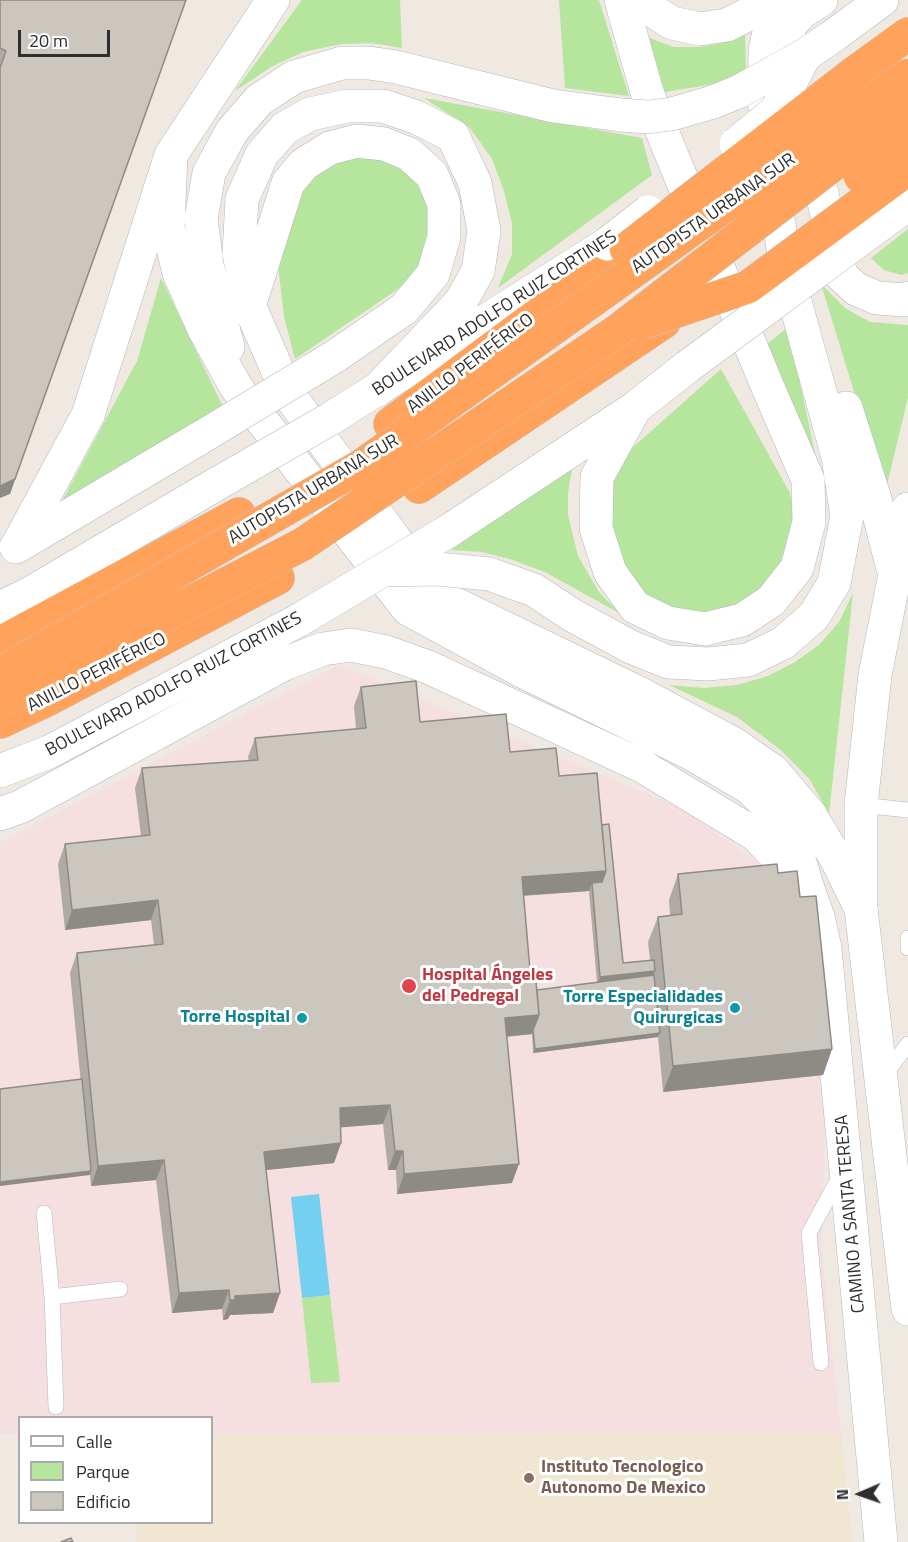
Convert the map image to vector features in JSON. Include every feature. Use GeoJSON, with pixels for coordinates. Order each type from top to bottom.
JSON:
{"type":"FeatureCollection","features":[{"type":"Feature","properties":{"kind":"highway","name":"ANILLO PERIFÉRICO"},"geometry":{"type":"LineString","coordinates":[[0,644],[239,514],[390,424],[616,247],[908,34]]}},
{"type":"Feature","properties":{"kind":"highway","name":"AUTOPISTA URBANA SUR"},"geometry":{"type":"LineString","coordinates":[[0,673],[361,466],[908,75]]}},
{"type":"Feature","properties":{"kind":"highway","name":"AUTOPISTA URBANA SUR"},"geometry":{"type":"LineString","coordinates":[[0,699],[18,692],[303,544],[617,331],[908,107]]}},
{"type":"Feature","properties":{"kind":"highway","name":"ANILLO PERIFÉRICO"},"geometry":{"type":"LineString","coordinates":[[0,722],[51,698],[278,578],[419,488],[664,322],[908,151]]}},
{"type":"Feature","properties":{"kind":"highway"},"geometry":{"type":"LineString","coordinates":[[617,331],[748,287],[908,151]]}},
{"type":"Feature","properties":{"kind":"main road"},"geometry":{"type":"LineString","coordinates":[[8,550],[88,415],[171,155],[273,0]]}},
{"type":"Feature","properties":{"kind":"main road"},"geometry":{"type":"LineString","coordinates":[[621,0],[647,93],[808,480],[809,522],[797,568],[771,601],[742,620],[705,629],[668,623],[635,607],[610,572],[596,528],[597,477],[634,408]]}},
{"type":"Feature","properties":{"kind":"main road"},"geometry":{"type":"LineString","coordinates":[[636,0],[672,23],[700,29],[727,25],[776,0]]}},
{"type":"Feature","properties":{"kind":"main road"},"geometry":{"type":"LineString","coordinates":[[383,570],[438,569],[489,574],[534,590],[572,615],[631,647],[668,662],[708,664],[748,660],[783,643],[814,616],[834,583],[847,516],[838,457],[788,276],[767,154],[764,96],[765,51],[776,0]]}},
{"type":"Feature","properties":{"kind":"main road"},"geometry":{"type":"LineString","coordinates":[[821,0],[802,12],[789,26],[788,45],[841,275],[856,290],[877,298],[905,300],[908,298]]}},
{"type":"Feature","properties":{"kind":"main road","name":"BOULEVARD ADOLFO RUIZ CORTINES"},"geometry":{"type":"LineString","coordinates":[[0,608],[29,594],[330,419],[616,247],[776,111],[805,55],[882,0]]}},
{"type":"Feature","properties":{"kind":"main road"},"geometry":{"type":"LineString","coordinates":[[236,387],[224,323],[207,265],[201,219],[209,173],[232,131],[259,100],[294,77],[342,63],[369,63],[396,67],[553,106],[648,117],[672,114],[713,102],[740,91],[805,55]]}},
{"type":"Feature","properties":{"kind":"main road"},"geometry":{"type":"LineString","coordinates":[[376,391],[459,303],[478,271],[484,231],[475,183],[453,136],[416,117],[383,106],[346,106],[310,114],[285,128],[262,154],[242,199],[239,253],[249,305],[287,392],[435,594],[639,693],[734,744],[773,771],[811,816],[838,862],[861,909]]}},
{"type":"Feature","properties":{"kind":"main road"},"geometry":{"type":"LineString","coordinates":[[8,550],[334,357],[404,309],[433,274],[444,237],[444,204],[432,175],[409,154],[384,144],[357,141],[330,148],[304,164],[288,183],[249,305]]}},
{"type":"Feature","properties":{"kind":"main road","name":"CAMINO A SANTA TERESA"},"geometry":{"type":"LineString","coordinates":[[171,155],[168,227],[180,273],[204,329],[236,387],[408,609],[522,671],[694,755],[750,788],[790,829],[818,917],[825,948],[881,1542]]}},
{"type":"Feature","properties":{"kind":"main road","name":"BOULEVARD ADOLFO RUIZ CORTINES"},"geometry":{"type":"LineString","coordinates":[[0,771],[49,752],[301,618],[450,530],[634,408],[908,204]]}},
{"type":"Feature","properties":{"kind":"main road"},"geometry":{"type":"LineString","coordinates":[[809,354],[840,390],[876,499],[894,573]]}},
{"type":"Feature","properties":{"kind":"main road"},"geometry":{"type":"LineString","coordinates":[[908,509],[875,675],[861,805],[861,909],[870,1003],[908,1309]]}},
{"type":"Feature","properties":{"kind":"main road"},"geometry":{"type":"LineString","coordinates":[[0,814],[20,807],[284,664],[323,649],[351,645],[386,652],[428,667],[642,766],[756,835],[808,889]]}},
{"type":"Feature","properties":{"kind":"lane"},"geometry":{"type":"LineString","coordinates":[[861,805],[908,810]]}},
{"type":"Feature","properties":{"kind":"lane"},"geometry":{"type":"LineString","coordinates":[[908,938],[908,948]]}},
{"type":"Feature","properties":{"kind":"lane"},"geometry":{"type":"LineString","coordinates":[[881,1080],[908,1044]]}},
{"type":"Feature","properties":{"kind":"lane"},"geometry":{"type":"LineString","coordinates":[[821,1363],[809,1233],[846,1163]]}},
{"type":"Feature","properties":{"kind":"lane"},"geometry":{"type":"LineString","coordinates":[[44,1213],[52,1297],[56,1407]]}},
{"type":"Feature","properties":{"kind":"lane"},"geometry":{"type":"LineString","coordinates":[[52,1297],[120,1289]]}},
{"type":"Feature","properties":{"kind":"shaded area","name":"Hospital Ángeles del Pedregal"},"geometry":{"type":"Polygon","coordinates":[[[339,665],[683,809],[807,899],[828,1074],[821,1245],[841,1433],[213,1434],[213,1416],[18,1416],[18,1434],[0,1434],[0,843],[339,665]]]}},
{"type":"Feature","properties":{"kind":"shaded area","name":"Instituto Tecnologico Autonomo De Mexico"},"geometry":{"type":"Polygon","coordinates":[[[841,1433],[852,1542],[137,1542],[137,1524],[213,1524],[213,1434],[841,1433]]]}},
{"type":"Feature","properties":{"kind":"green space"},"geometry":{"type":"Polygon","coordinates":[[[302,0],[400,0],[402,48],[372,43],[341,44],[303,52],[271,67],[235,91],[302,0]]]}},
{"type":"Feature","properties":{"kind":"green space"},"geometry":{"type":"Polygon","coordinates":[[[559,0],[599,0],[629,96],[565,88],[559,0]]]}},
{"type":"Feature","properties":{"kind":"green space"},"geometry":{"type":"Polygon","coordinates":[[[745,32],[746,72],[720,83],[665,92],[645,36],[673,47],[699,47],[723,43],[745,32]]]}},
{"type":"Feature","properties":{"kind":"green space"},"geometry":{"type":"Polygon","coordinates":[[[424,98],[642,138],[652,175],[498,288],[512,254],[512,223],[504,191],[492,159],[470,128],[424,98]]]}},
{"type":"Feature","properties":{"kind":"green space"},"geometry":{"type":"Polygon","coordinates":[[[360,152],[406,168],[422,186],[431,207],[433,231],[416,273],[398,289],[295,359],[284,317],[278,265],[289,209],[315,169],[360,152]]]}},
{"type":"Feature","properties":{"kind":"green space"},"geometry":{"type":"Polygon","coordinates":[[[908,229],[908,273],[901,275],[884,270],[871,258],[908,229]]]}},
{"type":"Feature","properties":{"kind":"green space"},"geometry":{"type":"Polygon","coordinates":[[[161,278],[223,407],[61,503],[137,361],[161,278]]]}},
{"type":"Feature","properties":{"kind":"green space"},"geometry":{"type":"Polygon","coordinates":[[[821,284],[845,308],[870,322],[908,325],[908,397],[885,493],[821,284]]]}},
{"type":"Feature","properties":{"kind":"green space"},"geometry":{"type":"Polygon","coordinates":[[[788,327],[818,467],[767,344],[788,327]]]}},
{"type":"Feature","properties":{"kind":"green space"},"geometry":{"type":"Polygon","coordinates":[[[721,369],[790,493],[794,521],[790,549],[777,574],[757,595],[733,609],[703,615],[673,610],[646,597],[610,549],[610,486],[622,457],[721,369]]]}},
{"type":"Feature","properties":{"kind":"green space"},"geometry":{"type":"Polygon","coordinates":[[[572,469],[568,493],[568,515],[578,556],[599,592],[619,613],[545,572],[510,559],[482,552],[451,550],[572,469]]]}},
{"type":"Feature","properties":{"kind":"green space"},"geometry":{"type":"Polygon","coordinates":[[[853,593],[829,814],[810,780],[782,751],[737,717],[669,685],[704,688],[737,685],[768,676],[795,662],[819,645],[839,622],[853,593]]]}},
{"type":"Feature","properties":{"kind":"green space"},"geometry":{"type":"Polygon","coordinates":[[[330,1295],[340,1382],[311,1383],[302,1298],[330,1295]]]}},
{"type":"Feature","properties":{"kind":"water"},"geometry":{"type":"Polygon","coordinates":[[[319,1194],[330,1295],[302,1298],[291,1197],[319,1194]]]}},
{"type":"Feature","properties":{"kind":"building"},"geometry":{"type":"Polygon","coordinates":[[[0,0],[186,0],[15,479],[0,486],[0,68],[6,51],[0,48],[0,0]]]}},
{"type":"Feature","properties":{"kind":"building","name":"Torre Hospital"},"geometry":{"type":"Polygon","coordinates":[[[416,681],[420,722],[506,714],[510,752],[556,748],[559,776],[597,773],[606,871],[522,877],[531,982],[536,982],[539,1015],[505,1018],[519,1164],[404,1174],[403,1151],[395,1151],[390,1105],[340,1108],[341,1143],[264,1152],[280,1293],[235,1296],[235,1300],[230,1300],[229,1290],[179,1293],[164,1160],[98,1166],[77,953],[163,944],[158,900],[72,910],[65,844],[150,835],[142,768],[258,760],[255,738],[366,728],[361,687],[416,681]]]}},
{"type":"Feature","properties":{"kind":"building"},"geometry":{"type":"Polygon","coordinates":[[[609,824],[623,963],[654,960],[655,971],[600,977],[592,883],[602,882],[606,871],[602,825],[609,824]]]}},
{"type":"Feature","properties":{"kind":"building","name":"Torre Especialidades Quirurgicas"},"geometry":{"type":"Polygon","coordinates":[[[777,864],[778,873],[797,871],[800,897],[816,896],[832,1049],[673,1066],[658,917],[682,914],[678,874],[777,864]]]}},
{"type":"Feature","properties":{"kind":"building"},"geometry":{"type":"Polygon","coordinates":[[[654,975],[660,1033],[535,1049],[533,1030],[539,1015],[537,990],[654,975]]]}},
{"type":"Feature","properties":{"kind":"building"},"geometry":{"type":"Polygon","coordinates":[[[82,1079],[91,1171],[0,1182],[0,1089],[82,1079]]]}},
{"type":"Feature","properties":{"kind":"building"},"geometry":{"type":"Polygon","coordinates":[[[71,1538],[73,1542],[61,1542],[71,1538]]]}},
{"type":"Feature","properties":{"kind":"place","name":"Hospital Ángeles del Pedregal"},"geometry":{"type":"Point","coordinates":[409,986]}},
{"type":"Feature","properties":{"kind":"place","name":"Torre Especialidades Quirurgicas"},"geometry":{"type":"Point","coordinates":[735,1008]}},
{"type":"Feature","properties":{"kind":"place","name":"Torre Hospital"},"geometry":{"type":"Point","coordinates":[302,1018]}},
{"type":"Feature","properties":{"kind":"place","name":"Instituto Tecnologico Autonomo De Mexico"},"geometry":{"type":"Point","coordinates":[529,1478]}}]}
